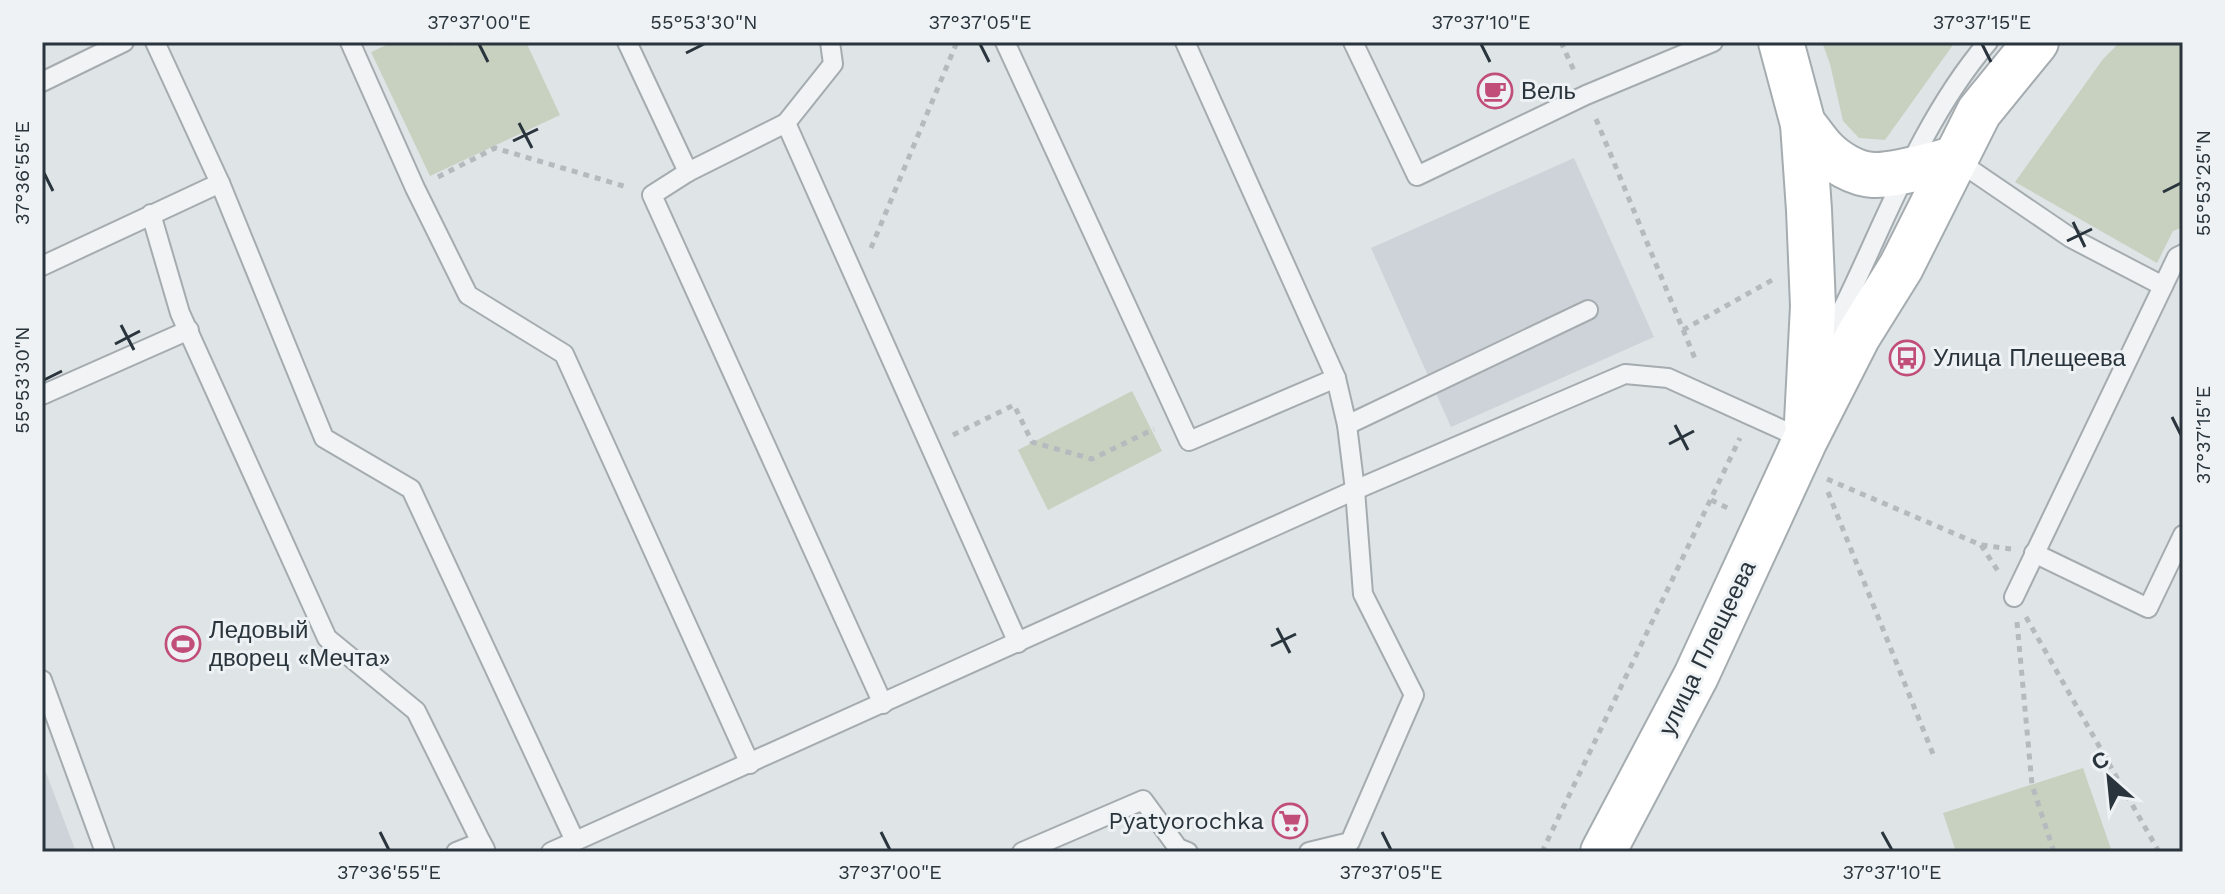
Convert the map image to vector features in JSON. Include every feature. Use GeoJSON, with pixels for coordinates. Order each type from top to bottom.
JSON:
{"type":"FeatureCollection","features":[{"type":"Feature","properties":{"kind":"main road","name":"улица Плещеева"},"geometry":{"type":"LineString","coordinates":[[1781,42],[1803,124],[1813,306],[1810,373],[1814,459]]}},
{"type":"Feature","properties":{"kind":"main road","name":"улица Плещеева"},"geometry":{"type":"LineString","coordinates":[[1603,852],[1814,459],[1858,336],[1901,267],[1979,112],[2036,42]]}},
{"type":"Feature","properties":{"kind":"main road","name":"улица Плещеева"},"geometry":{"type":"LineString","coordinates":[[1803,124],[1824,150],[1851,169],[1873,175],[1955,159]]}},
{"type":"Feature","properties":{"kind":"lane"},"geometry":{"type":"LineString","coordinates":[[42,82],[124,42]]}},
{"type":"Feature","properties":{"kind":"lane"},"geometry":{"type":"LineString","coordinates":[[155,42],[220,183],[324,438],[411,489],[575,841]]}},
{"type":"Feature","properties":{"kind":"lane"},"geometry":{"type":"LineString","coordinates":[[350,42],[415,188],[468,295],[564,354],[750,764]]}},
{"type":"Feature","properties":{"kind":"lane"},"geometry":{"type":"LineString","coordinates":[[627,42],[688,172]]}},
{"type":"Feature","properties":{"kind":"lane"},"geometry":{"type":"LineString","coordinates":[[830,42],[833,64],[786,123],[688,172],[652,195],[883,704]]}},
{"type":"Feature","properties":{"kind":"lane"},"geometry":{"type":"LineString","coordinates":[[1005,42],[1189,441],[1336,378]]}},
{"type":"Feature","properties":{"kind":"lane"},"geometry":{"type":"LineString","coordinates":[[1185,42],[1336,378],[1347,425],[1363,594],[1414,695],[1350,842],[1309,852]]}},
{"type":"Feature","properties":{"kind":"lane"},"geometry":{"type":"LineString","coordinates":[[1353,42],[1417,176],[1586,95],[1713,42]]}},
{"type":"Feature","properties":{"kind":"lane"},"geometry":{"type":"LineString","coordinates":[[1810,373],[1843,311],[1907,170],[1973,59],[1988,42]]}},
{"type":"Feature","properties":{"kind":"lane"},"geometry":{"type":"LineString","coordinates":[[786,123],[1018,643]]}},
{"type":"Feature","properties":{"kind":"lane"},"geometry":{"type":"LineString","coordinates":[[1955,159],[2071,238],[2163,286]]}},
{"type":"Feature","properties":{"kind":"lane"},"geometry":{"type":"LineString","coordinates":[[42,266],[220,183]]}},
{"type":"Feature","properties":{"kind":"lane"},"geometry":{"type":"LineString","coordinates":[[151,214],[180,313],[327,638],[416,711],[484,847],[456,852]]}},
{"type":"Feature","properties":{"kind":"lane"},"geometry":{"type":"LineString","coordinates":[[2014,597],[2177,257],[2183,254]]}},
{"type":"Feature","properties":{"kind":"lane"},"geometry":{"type":"LineString","coordinates":[[1347,425],[1588,310]]}},
{"type":"Feature","properties":{"kind":"lane"},"geometry":{"type":"LineString","coordinates":[[42,395],[189,330]]}},
{"type":"Feature","properties":{"kind":"lane"},"geometry":{"type":"LineString","coordinates":[[551,852],[1355,490],[1625,374],[1668,378],[1749,415],[1814,459]]}},
{"type":"Feature","properties":{"kind":"lane"},"geometry":{"type":"LineString","coordinates":[[2034,553],[2148,608],[2183,535]]}},
{"type":"Feature","properties":{"kind":"lane"},"geometry":{"type":"LineString","coordinates":[[42,680],[105,852]]}},
{"type":"Feature","properties":{"kind":"lane"},"geometry":{"type":"LineString","coordinates":[[1022,852],[1143,800],[1178,848],[1188,852]]}},
{"type":"Feature","properties":{"kind":"path"},"geometry":{"type":"LineString","coordinates":[[856,281],[957,42]]}},
{"type":"Feature","properties":{"kind":"path"},"geometry":{"type":"LineString","coordinates":[[1561,42],[1696,360],[1708,366]]}},
{"type":"Feature","properties":{"kind":"path"},"geometry":{"type":"LineString","coordinates":[[415,188],[495,148],[652,195]]}},
{"type":"Feature","properties":{"kind":"path"},"geometry":{"type":"LineString","coordinates":[[1683,330],[1775,278]]}},
{"type":"Feature","properties":{"kind":"path"},"geometry":{"type":"LineString","coordinates":[[929,447],[1014,405],[1032,442],[1092,459],[1152,430]]}},
{"type":"Feature","properties":{"kind":"path"},"geometry":{"type":"LineString","coordinates":[[1542,852],[1749,415]]}},
{"type":"Feature","properties":{"kind":"path"},"geometry":{"type":"LineString","coordinates":[[1814,459],[1981,545],[2034,553]]}},
{"type":"Feature","properties":{"kind":"path"},"geometry":{"type":"LineString","coordinates":[[1828,492],[1935,759]]}},
{"type":"Feature","properties":{"kind":"path"},"geometry":{"type":"LineString","coordinates":[[1711,500],[1737,512]]}},
{"type":"Feature","properties":{"kind":"path"},"geometry":{"type":"LineString","coordinates":[[2014,597],[2032,785],[2054,852]]}},
{"type":"Feature","properties":{"kind":"path"},"geometry":{"type":"LineString","coordinates":[[2014,597],[2159,852]]}},
{"type":"Feature","properties":{"kind":"shaded area"},"geometry":{"type":"Polygon","coordinates":[[[1574,158],[1654,337],[1451,427],[1371,248],[1574,158]]]}},
{"type":"Feature","properties":{"kind":"shaded area"},"geometry":{"type":"Polygon","coordinates":[[[42,762],[76,852],[42,852],[42,762]]]}},
{"type":"Feature","properties":{"kind":"green space"},"geometry":{"type":"Polygon","coordinates":[[[393,42],[452,42],[454,46],[463,42],[526,42],[560,115],[430,176],[371,52],[393,42]]]}},
{"type":"Feature","properties":{"kind":"green space"},"geometry":{"type":"Polygon","coordinates":[[[1822,42],[1955,42],[1885,140],[1859,138],[1843,121],[1822,42]]]}},
{"type":"Feature","properties":{"kind":"green space"},"geometry":{"type":"Polygon","coordinates":[[[2120,42],[2183,42],[2183,227],[2173,231],[2157,263],[2015,182],[2103,59],[2120,42]]]}},
{"type":"Feature","properties":{"kind":"green space"},"geometry":{"type":"Polygon","coordinates":[[[1132,391],[1162,451],[1048,510],[1018,450],[1132,391]]]}},
{"type":"Feature","properties":{"kind":"green space"},"geometry":{"type":"Polygon","coordinates":[[[2083,768],[2112,852],[1956,852],[1943,813],[2083,768]]]}},
{"type":"Feature","properties":{"kind":"place","name":"Вель"},"geometry":{"type":"Point","coordinates":[1495,91]}},
{"type":"Feature","properties":{"kind":"place","name":"Улица Плещеева"},"geometry":{"type":"Point","coordinates":[1907,358]}},
{"type":"Feature","properties":{"kind":"place","name":"Ледовый дворец «Мечта»"},"geometry":{"type":"Point","coordinates":[183,644]}},
{"type":"Feature","properties":{"kind":"place","name":"Pyatyorochka"},"geometry":{"type":"Point","coordinates":[1290,821]}}]}
